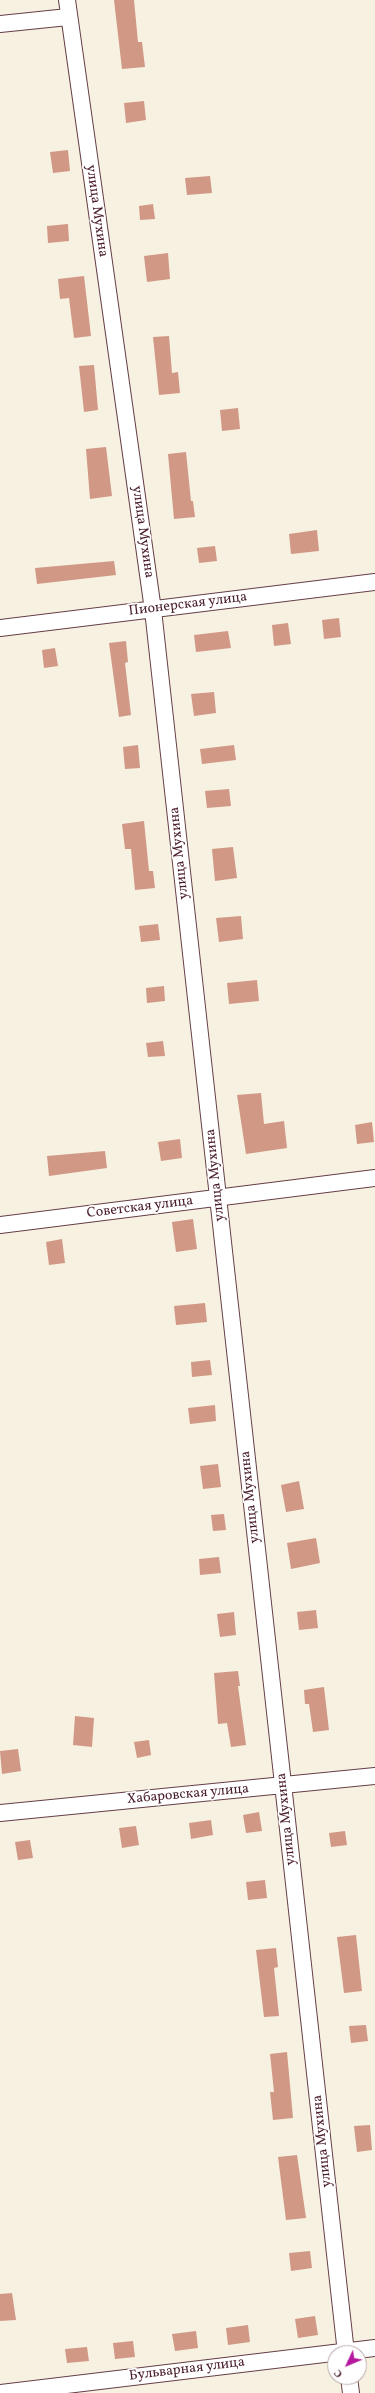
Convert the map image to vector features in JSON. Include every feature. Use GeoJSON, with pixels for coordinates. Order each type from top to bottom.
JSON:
{"type":"FeatureCollection","features":[{"type":"Feature","properties":{"kind":"street","name":"улица Мухина"},"geometry":{"type":"LineString","coordinates":[[68,0],[68,17],[153,610],[345,2345]]}},
{"type":"Feature","properties":{"kind":"street"},"geometry":{"type":"LineString","coordinates":[[0,24],[68,17]]}},
{"type":"Feature","properties":{"kind":"street","name":"Пионерская улица"},"geometry":{"type":"LineString","coordinates":[[0,628],[375,582]]}},
{"type":"Feature","properties":{"kind":"street","name":"Советская улица"},"geometry":{"type":"LineString","coordinates":[[0,1225],[375,1178]]}},
{"type":"Feature","properties":{"kind":"street","name":"Хабаровская улица"},"geometry":{"type":"LineString","coordinates":[[0,1813],[375,1776]]}},
{"type":"Feature","properties":{"kind":"street","name":"Бульварная улица"},"geometry":{"type":"LineString","coordinates":[[0,2393],[327,2354]]}},
{"type":"Feature","properties":{"kind":"building"},"geometry":{"type":"Polygon","coordinates":[[[114,0],[134,0],[138,42],[142,42],[145,67],[122,69],[114,0]]]}},
{"type":"Feature","properties":{"kind":"building"},"geometry":{"type":"Polygon","coordinates":[[[144,101],[146,120],[126,123],[124,103],[144,101]]]}},
{"type":"Feature","properties":{"kind":"building"},"geometry":{"type":"Polygon","coordinates":[[[68,150],[70,171],[53,173],[50,152],[68,150]]]}},
{"type":"Feature","properties":{"kind":"building"},"geometry":{"type":"Polygon","coordinates":[[[210,176],[212,193],[187,195],[185,178],[210,176]]]}},
{"type":"Feature","properties":{"kind":"building"},"geometry":{"type":"Polygon","coordinates":[[[153,204],[155,219],[140,220],[139,206],[153,204]]]}},
{"type":"Feature","properties":{"kind":"building"},"geometry":{"type":"Polygon","coordinates":[[[68,224],[69,241],[48,243],[47,226],[68,224]]]}},
{"type":"Feature","properties":{"kind":"building"},"geometry":{"type":"Polygon","coordinates":[[[168,253],[170,279],[147,282],[144,256],[168,253]]]}},
{"type":"Feature","properties":{"kind":"building"},"geometry":{"type":"Polygon","coordinates":[[[84,276],[91,336],[74,338],[69,298],[60,299],[58,279],[84,276]]]}},
{"type":"Feature","properties":{"kind":"building"},"geometry":{"type":"Polygon","coordinates":[[[169,336],[172,373],[178,372],[180,393],[159,395],[153,337],[169,336]]]}},
{"type":"Feature","properties":{"kind":"building"},"geometry":{"type":"Polygon","coordinates":[[[94,365],[98,410],[84,412],[79,366],[94,365]]]}},
{"type":"Feature","properties":{"kind":"building"},"geometry":{"type":"Polygon","coordinates":[[[238,408],[240,429],[222,431],[220,410],[238,408]]]}},
{"type":"Feature","properties":{"kind":"building"},"geometry":{"type":"Polygon","coordinates":[[[106,447],[112,496],[90,499],[86,449],[106,447]]]}},
{"type":"Feature","properties":{"kind":"building"},"geometry":{"type":"Polygon","coordinates":[[[186,452],[191,501],[193,501],[195,517],[174,519],[168,454],[186,452]]]}},
{"type":"Feature","properties":{"kind":"building"},"geometry":{"type":"Polygon","coordinates":[[[317,530],[319,551],[291,554],[289,534],[317,530]]]}},
{"type":"Feature","properties":{"kind":"building"},"geometry":{"type":"Polygon","coordinates":[[[215,546],[217,561],[199,563],[197,548],[215,546]]]}},
{"type":"Feature","properties":{"kind":"building"},"geometry":{"type":"Polygon","coordinates":[[[114,561],[116,575],[37,584],[35,568],[114,561]]]}},
{"type":"Feature","properties":{"kind":"building"},"geometry":{"type":"Polygon","coordinates":[[[339,618],[341,637],[324,639],[322,620],[339,618]]]}},
{"type":"Feature","properties":{"kind":"building"},"geometry":{"type":"Polygon","coordinates":[[[288,623],[291,644],[274,646],[272,625],[288,623]]]}},
{"type":"Feature","properties":{"kind":"building"},"geometry":{"type":"Polygon","coordinates":[[[228,631],[231,648],[196,652],[194,635],[228,631]]]}},
{"type":"Feature","properties":{"kind":"building"},"geometry":{"type":"Polygon","coordinates":[[[126,641],[128,662],[125,663],[131,715],[119,717],[109,643],[126,641]]]}},
{"type":"Feature","properties":{"kind":"building"},"geometry":{"type":"Polygon","coordinates":[[[55,648],[58,666],[44,668],[42,650],[55,648]]]}},
{"type":"Feature","properties":{"kind":"building"},"geometry":{"type":"Polygon","coordinates":[[[214,692],[216,713],[194,716],[191,694],[214,692]]]}},
{"type":"Feature","properties":{"kind":"building"},"geometry":{"type":"Polygon","coordinates":[[[138,745],[140,768],[125,769],[123,747],[138,745]]]}},
{"type":"Feature","properties":{"kind":"building"},"geometry":{"type":"Polygon","coordinates":[[[234,745],[236,760],[202,764],[200,749],[234,745]]]}},
{"type":"Feature","properties":{"kind":"building"},"geometry":{"type":"Polygon","coordinates":[[[229,789],[231,806],[207,808],[205,791],[229,789]]]}},
{"type":"Feature","properties":{"kind":"building"},"geometry":{"type":"Polygon","coordinates":[[[144,821],[149,871],[153,871],[155,888],[135,890],[131,849],[125,849],[122,824],[144,821]]]}},
{"type":"Feature","properties":{"kind":"building"},"geometry":{"type":"Polygon","coordinates":[[[233,847],[237,878],[215,881],[212,849],[233,847]]]}},
{"type":"Feature","properties":{"kind":"building"},"geometry":{"type":"Polygon","coordinates":[[[241,916],[243,939],[219,942],[216,918],[241,916]]]}},
{"type":"Feature","properties":{"kind":"building"},"geometry":{"type":"Polygon","coordinates":[[[158,924],[160,940],[141,942],[139,926],[158,924]]]}},
{"type":"Feature","properties":{"kind":"building"},"geometry":{"type":"Polygon","coordinates":[[[257,980],[259,1001],[229,1004],[227,983],[257,980]]]}},
{"type":"Feature","properties":{"kind":"building"},"geometry":{"type":"Polygon","coordinates":[[[164,986],[165,1001],[147,1003],[146,988],[164,986]]]}},
{"type":"Feature","properties":{"kind":"building"},"geometry":{"type":"Polygon","coordinates":[[[163,1041],[165,1056],[148,1057],[146,1043],[163,1041]]]}},
{"type":"Feature","properties":{"kind":"building"},"geometry":{"type":"Polygon","coordinates":[[[261,1093],[264,1124],[284,1121],[287,1148],[246,1154],[237,1095],[261,1093]]]}},
{"type":"Feature","properties":{"kind":"building"},"geometry":{"type":"Polygon","coordinates":[[[372,1122],[374,1142],[357,1144],[355,1125],[372,1122]]]}},
{"type":"Feature","properties":{"kind":"building"},"geometry":{"type":"Polygon","coordinates":[[[180,1139],[182,1158],[161,1161],[158,1142],[180,1139]]]}},
{"type":"Feature","properties":{"kind":"building"},"geometry":{"type":"Polygon","coordinates":[[[105,1151],[107,1168],[49,1176],[47,1156],[105,1151]]]}},
{"type":"Feature","properties":{"kind":"building"},"geometry":{"type":"Polygon","coordinates":[[[193,1219],[197,1249],[176,1252],[172,1222],[193,1219]]]}},
{"type":"Feature","properties":{"kind":"building"},"geometry":{"type":"Polygon","coordinates":[[[62,1239],[65,1263],[49,1265],[46,1242],[62,1239]]]}},
{"type":"Feature","properties":{"kind":"building"},"geometry":{"type":"Polygon","coordinates":[[[205,1303],[207,1322],[176,1325],[174,1306],[205,1303]]]}},
{"type":"Feature","properties":{"kind":"building"},"geometry":{"type":"Polygon","coordinates":[[[210,1360],[212,1375],[192,1377],[191,1362],[210,1360]]]}},
{"type":"Feature","properties":{"kind":"building"},"geometry":{"type":"Polygon","coordinates":[[[215,1405],[216,1421],[190,1424],[188,1408],[215,1405]]]}},
{"type":"Feature","properties":{"kind":"building"},"geometry":{"type":"Polygon","coordinates":[[[218,1464],[221,1487],[203,1489],[200,1466],[218,1464]]]}},
{"type":"Feature","properties":{"kind":"building"},"geometry":{"type":"Polygon","coordinates":[[[299,1481],[304,1509],[286,1512],[281,1485],[299,1481]]]}},
{"type":"Feature","properties":{"kind":"building"},"geometry":{"type":"Polygon","coordinates":[[[224,1514],[226,1530],[213,1531],[211,1515],[224,1514]]]}},
{"type":"Feature","properties":{"kind":"building"},"geometry":{"type":"Polygon","coordinates":[[[316,1538],[320,1563],[291,1569],[287,1543],[316,1538]]]}},
{"type":"Feature","properties":{"kind":"building"},"geometry":{"type":"Polygon","coordinates":[[[219,1557],[221,1573],[200,1575],[199,1559],[219,1557]]]}},
{"type":"Feature","properties":{"kind":"building"},"geometry":{"type":"Polygon","coordinates":[[[316,1610],[318,1628],[299,1630],[297,1612],[316,1610]]]}},
{"type":"Feature","properties":{"kind":"building"},"geometry":{"type":"Polygon","coordinates":[[[234,1612],[236,1635],[220,1637],[217,1614],[234,1612]]]}},
{"type":"Feature","properties":{"kind":"building"},"geometry":{"type":"Polygon","coordinates":[[[238,1671],[240,1686],[238,1686],[246,1745],[231,1747],[227,1723],[218,1724],[214,1673],[238,1671]]]}},
{"type":"Feature","properties":{"kind":"building"},"geometry":{"type":"Polygon","coordinates":[[[324,1687],[329,1730],[313,1732],[309,1704],[305,1704],[304,1690],[324,1687]]]}},
{"type":"Feature","properties":{"kind":"building"},"geometry":{"type":"Polygon","coordinates":[[[75,1716],[94,1718],[92,1747],[73,1745],[75,1716]]]}},
{"type":"Feature","properties":{"kind":"building"},"geometry":{"type":"Polygon","coordinates":[[[149,1740],[151,1755],[137,1758],[134,1742],[149,1740]]]}},
{"type":"Feature","properties":{"kind":"building"},"geometry":{"type":"Polygon","coordinates":[[[18,1749],[21,1771],[2,1774],[0,1751],[18,1749]]]}},
{"type":"Feature","properties":{"kind":"building"},"geometry":{"type":"Polygon","coordinates":[[[259,1812],[262,1831],[246,1833],[243,1815],[259,1812]]]}},
{"type":"Feature","properties":{"kind":"building"},"geometry":{"type":"Polygon","coordinates":[[[211,1820],[213,1835],[191,1839],[189,1823],[211,1820]]]}},
{"type":"Feature","properties":{"kind":"building"},"geometry":{"type":"Polygon","coordinates":[[[136,1826],[139,1845],[122,1848],[119,1828],[136,1826]]]}},
{"type":"Feature","properties":{"kind":"building"},"geometry":{"type":"Polygon","coordinates":[[[345,1831],[347,1845],[331,1847],[329,1833],[345,1831]]]}},
{"type":"Feature","properties":{"kind":"building"},"geometry":{"type":"Polygon","coordinates":[[[30,1840],[33,1858],[18,1860],[15,1842],[30,1840]]]}},
{"type":"Feature","properties":{"kind":"building"},"geometry":{"type":"Polygon","coordinates":[[[265,1880],[267,1898],[248,1900],[246,1882],[265,1880]]]}},
{"type":"Feature","properties":{"kind":"building"},"geometry":{"type":"Polygon","coordinates":[[[356,1935],[362,1991],[344,1993],[337,1937],[356,1935]]]}},
{"type":"Feature","properties":{"kind":"building"},"geometry":{"type":"Polygon","coordinates":[[[276,1948],[278,1967],[274,1968],[279,2016],[264,2017],[256,1950],[276,1948]]]}},
{"type":"Feature","properties":{"kind":"building"},"geometry":{"type":"Polygon","coordinates":[[[366,2025],[368,2041],[351,2043],[349,2026],[366,2025]]]}},
{"type":"Feature","properties":{"kind":"building"},"geometry":{"type":"Polygon","coordinates":[[[287,2052],[293,2118],[273,2120],[270,2092],[274,2092],[270,2054],[287,2052]]]}},
{"type":"Feature","properties":{"kind":"building"},"geometry":{"type":"Polygon","coordinates":[[[370,2125],[372,2150],[357,2152],[354,2126],[370,2125]]]}},
{"type":"Feature","properties":{"kind":"building"},"geometry":{"type":"Polygon","coordinates":[[[297,2155],[306,2218],[286,2220],[278,2157],[297,2155]]]}},
{"type":"Feature","properties":{"kind":"building"},"geometry":{"type":"Polygon","coordinates":[[[310,2251],[312,2268],[291,2271],[289,2253],[310,2251]]]}},
{"type":"Feature","properties":{"kind":"building"},"geometry":{"type":"Polygon","coordinates":[[[12,2293],[16,2320],[0,2321],[0,2294],[12,2293]]]}},
{"type":"Feature","properties":{"kind":"building"},"geometry":{"type":"Polygon","coordinates":[[[315,2316],[318,2335],[298,2338],[295,2319],[315,2316]]]}},
{"type":"Feature","properties":{"kind":"building"},"geometry":{"type":"Polygon","coordinates":[[[248,2325],[250,2342],[228,2345],[226,2328],[248,2325]]]}},
{"type":"Feature","properties":{"kind":"building"},"geometry":{"type":"Polygon","coordinates":[[[196,2331],[198,2348],[175,2351],[172,2334],[196,2331]]]}},
{"type":"Feature","properties":{"kind":"building"},"geometry":{"type":"Polygon","coordinates":[[[133,2341],[135,2357],[115,2359],[113,2343],[133,2341]]]}},
{"type":"Feature","properties":{"kind":"building"},"geometry":{"type":"Polygon","coordinates":[[[87,2347],[89,2361],[67,2363],[65,2349],[87,2347]]]}}]}
